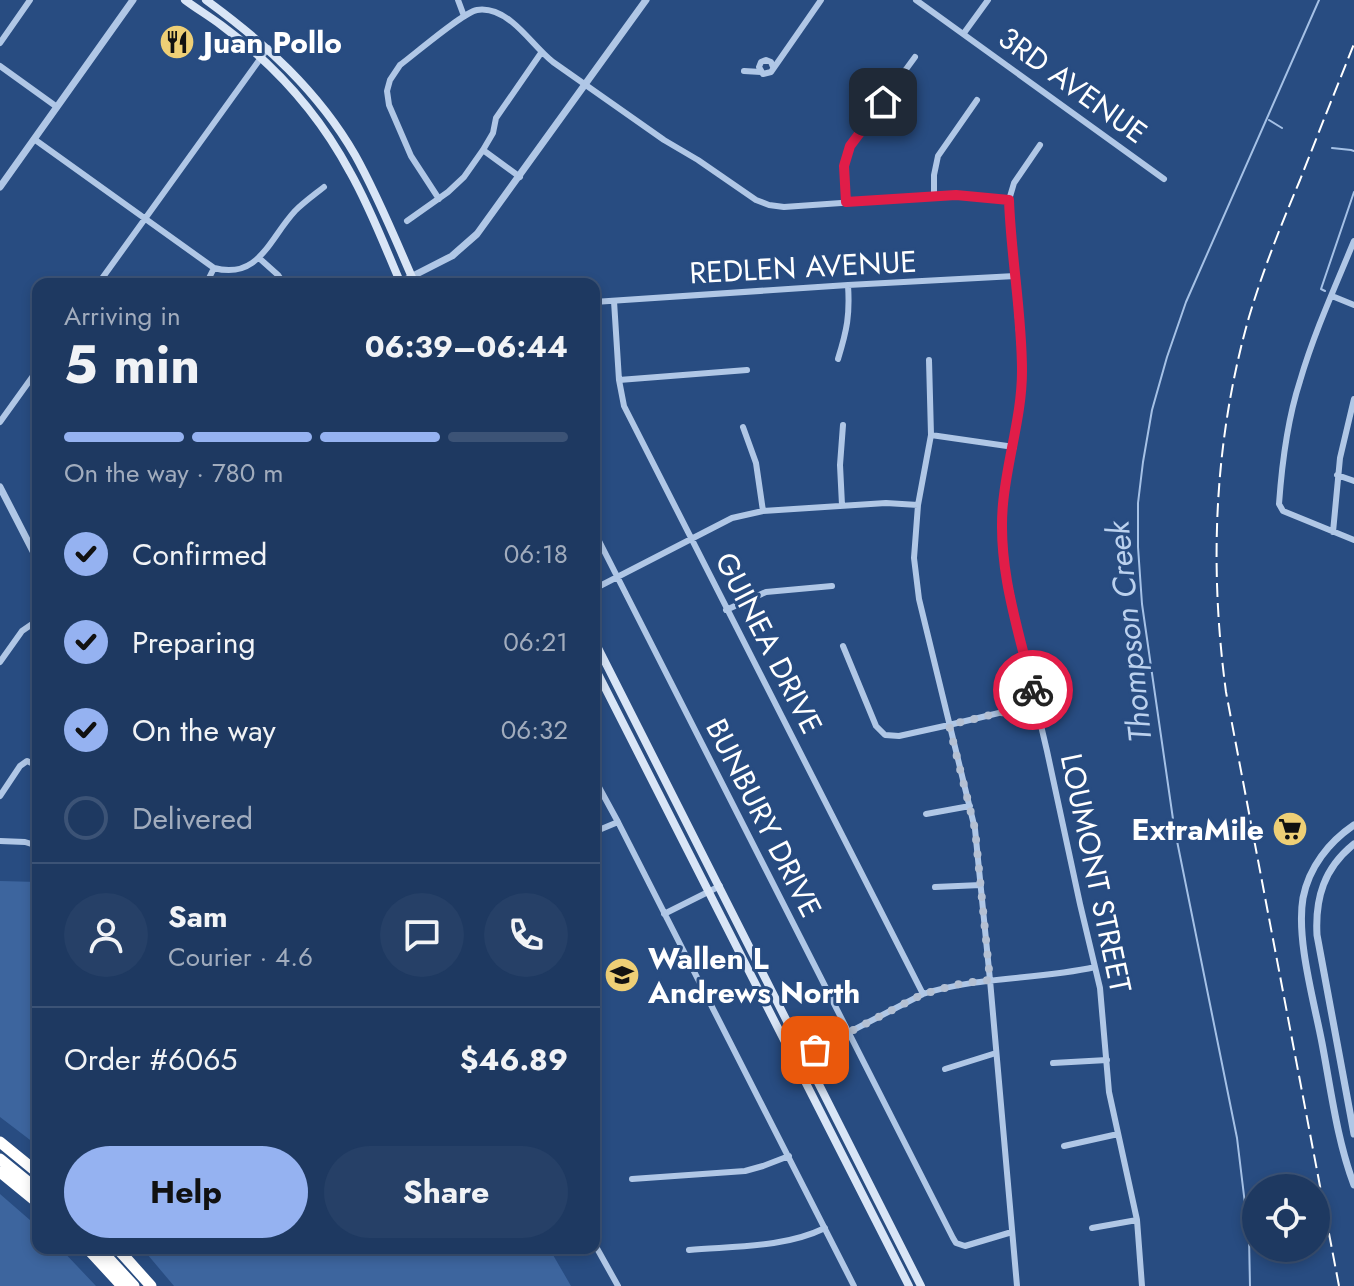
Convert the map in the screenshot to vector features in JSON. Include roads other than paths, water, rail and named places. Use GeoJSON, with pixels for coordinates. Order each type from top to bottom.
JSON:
{"type":"FeatureCollection","features":[{"type":"Feature","properties":{"kind":"highway"},"geometry":{"type":"LineString","coordinates":[[0,1142],[32,1168]]}},
{"type":"Feature","properties":{"kind":"highway"},"geometry":{"type":"LineString","coordinates":[[0,1150],[32,1177]]}},
{"type":"Feature","properties":{"kind":"highway"},"geometry":{"type":"LineString","coordinates":[[0,1159],[32,1185]]}},
{"type":"Feature","properties":{"kind":"highway"},"geometry":{"type":"LineString","coordinates":[[0,1172],[32,1198]]}},
{"type":"Feature","properties":{"kind":"highway"},"geometry":{"type":"LineString","coordinates":[[93,1254],[122,1286]]}},
{"type":"Feature","properties":{"kind":"highway"},"geometry":{"type":"LineString","coordinates":[[105,1254],[134,1286]]}},
{"type":"Feature","properties":{"kind":"highway"},"geometry":{"type":"LineString","coordinates":[[113,1254],[142,1286]]}},
{"type":"Feature","properties":{"kind":"highway"},"geometry":{"type":"LineString","coordinates":[[122,1254],[151,1286]]}},
{"type":"Feature","properties":{"kind":"main road"},"geometry":{"type":"LineString","coordinates":[[185,0],[221,24],[302,101],[337,148],[364,199],[398,278]]}},
{"type":"Feature","properties":{"kind":"main road"},"geometry":{"type":"LineString","coordinates":[[206,0],[268,48],[299,78],[341,132],[378,199],[412,278]]}},
{"type":"Feature","properties":{"kind":"main road"},"geometry":{"type":"LineString","coordinates":[[600,652],[921,1286]]}},
{"type":"Feature","properties":{"kind":"main road"},"geometry":{"type":"LineString","coordinates":[[600,678],[909,1286]]}},
{"type":"Feature","properties":{"kind":"street"},"geometry":{"type":"LineString","coordinates":[[0,43],[30,0]]}},
{"type":"Feature","properties":{"kind":"street"},"geometry":{"type":"LineString","coordinates":[[0,187],[133,0]]}},
{"type":"Feature","properties":{"kind":"street"},"geometry":{"type":"LineString","coordinates":[[458,0],[464,16]]}},
{"type":"Feature","properties":{"kind":"street"},"geometry":{"type":"LineString","coordinates":[[470,0],[474,11]]}},
{"type":"Feature","properties":{"kind":"street"},"geometry":{"type":"LineString","coordinates":[[416,278],[469,243],[487,222],[646,0]]}},
{"type":"Feature","properties":{"kind":"street"},"geometry":{"type":"LineString","coordinates":[[744,71],[769,74],[821,0]]}},
{"type":"Feature","properties":{"kind":"street","name":"3RD AVENUE"},"geometry":{"type":"LineString","coordinates":[[916,0],[1164,179]]}},
{"type":"Feature","properties":{"kind":"street"},"geometry":{"type":"LineString","coordinates":[[964,33],[988,0]]}},
{"type":"Feature","properties":{"kind":"street"},"geometry":{"type":"LineString","coordinates":[[439,199],[411,156],[389,105],[387,91],[393,73],[400,65],[474,11],[490,10],[510,20],[541,53],[664,140],[756,200],[769,205],[784,207],[975,196],[1009,200],[1014,183],[1040,145]]}},
{"type":"Feature","properties":{"kind":"street"},"geometry":{"type":"LineString","coordinates":[[102,278],[268,48]]}},
{"type":"Feature","properties":{"kind":"street"},"geometry":{"type":"LineString","coordinates":[[407,221],[457,184],[483,150],[493,133],[496,118],[541,53]]}},
{"type":"Feature","properties":{"kind":"street"},"geometry":{"type":"LineString","coordinates":[[846,202],[844,166],[850,146],[915,57]]}},
{"type":"Feature","properties":{"kind":"street"},"geometry":{"type":"LineString","coordinates":[[761,72],[759,67],[764,60],[771,62],[773,67]]}},
{"type":"Feature","properties":{"kind":"street"},"geometry":{"type":"LineString","coordinates":[[0,66],[57,107]]}},
{"type":"Feature","properties":{"kind":"street"},"geometry":{"type":"LineString","coordinates":[[934,197],[938,156],[977,100]]}},
{"type":"Feature","properties":{"kind":"street"},"geometry":{"type":"LineString","coordinates":[[34,139],[214,268],[224,270],[243,269],[259,258],[294,212],[324,187]]}},
{"type":"Feature","properties":{"kind":"street"},"geometry":{"type":"LineString","coordinates":[[483,150],[520,177]]}},
{"type":"Feature","properties":{"kind":"street","name":"LOUMONT STREET"},"geometry":{"type":"LineString","coordinates":[[1009,200],[1022,372],[1021,398],[1003,506],[1004,560],[1103,1006],[1111,1101],[1137,1220],[1142,1286]]}},
{"type":"Feature","properties":{"kind":"street"},"geometry":{"type":"LineString","coordinates":[[1353,246],[1299,382],[1285,439],[1279,504],[1283,511],[1354,540]]}},
{"type":"Feature","properties":{"kind":"street"},"geometry":{"type":"LineString","coordinates":[[259,258],[280,278]]}},
{"type":"Feature","properties":{"kind":"street"},"geometry":{"type":"LineString","coordinates":[[209,278],[214,268]]}},
{"type":"Feature","properties":{"kind":"street","name":"REDLEN AVENUE"},"geometry":{"type":"LineString","coordinates":[[600,302],[1015,276]]}},
{"type":"Feature","properties":{"kind":"street"},"geometry":{"type":"LineString","coordinates":[[838,359],[848,328],[848,285]]}},
{"type":"Feature","properties":{"kind":"street"},"geometry":{"type":"LineString","coordinates":[[1332,296],[1354,305]]}},
{"type":"Feature","properties":{"kind":"street","name":"GUINEA DRIVE"},"geometry":{"type":"LineString","coordinates":[[614,301],[619,380],[624,406],[923,994]]}},
{"type":"Feature","properties":{"kind":"street"},"geometry":{"type":"LineString","coordinates":[[929,360],[931,435],[918,505],[914,558],[919,599],[975,829],[1017,1286]]}},
{"type":"Feature","properties":{"kind":"street"},"geometry":{"type":"LineString","coordinates":[[619,380],[747,370]]}},
{"type":"Feature","properties":{"kind":"street"},"geometry":{"type":"LineString","coordinates":[[0,422],[32,377]]}},
{"type":"Feature","properties":{"kind":"street"},"geometry":{"type":"LineString","coordinates":[[1333,532],[1337,475],[1354,399]]}},
{"type":"Feature","properties":{"kind":"street"},"geometry":{"type":"LineString","coordinates":[[842,505],[840,465],[843,425]]}},
{"type":"Feature","properties":{"kind":"street"},"geometry":{"type":"LineString","coordinates":[[743,427],[756,463],[763,511]]}},
{"type":"Feature","properties":{"kind":"street"},"geometry":{"type":"LineString","coordinates":[[931,435],[1014,447]]}},
{"type":"Feature","properties":{"kind":"street"},"geometry":{"type":"LineString","coordinates":[[1337,475],[1354,481]]}},
{"type":"Feature","properties":{"kind":"street"},"geometry":{"type":"LineString","coordinates":[[0,487],[32,549]]}},
{"type":"Feature","properties":{"kind":"street"},"geometry":{"type":"LineString","coordinates":[[600,586],[732,518],[763,511],[842,505],[918,505]]}},
{"type":"Feature","properties":{"kind":"street","name":"BUNBURY DRIVE"},"geometry":{"type":"LineString","coordinates":[[600,543],[956,1243],[965,1246],[1012,1232]]}},
{"type":"Feature","properties":{"kind":"street"},"geometry":{"type":"LineString","coordinates":[[726,610],[766,592],[832,586]]}},
{"type":"Feature","properties":{"kind":"street"},"geometry":{"type":"LineString","coordinates":[[0,662],[22,631],[32,624]]}},
{"type":"Feature","properties":{"kind":"street"},"geometry":{"type":"LineString","coordinates":[[0,643],[9,650]]}},
{"type":"Feature","properties":{"kind":"street"},"geometry":{"type":"LineString","coordinates":[[843,646],[876,726],[885,735],[899,736],[1036,704]]}},
{"type":"Feature","properties":{"kind":"street"},"geometry":{"type":"LineString","coordinates":[[0,796],[20,766],[27,761],[32,763]]}},
{"type":"Feature","properties":{"kind":"street"},"geometry":{"type":"LineString","coordinates":[[600,789],[854,1286]]}},
{"type":"Feature","properties":{"kind":"street"},"geometry":{"type":"LineString","coordinates":[[926,814],[970,806]]}},
{"type":"Feature","properties":{"kind":"street"},"geometry":{"type":"LineString","coordinates":[[600,830],[618,822]]}},
{"type":"Feature","properties":{"kind":"street"},"geometry":{"type":"LineString","coordinates":[[1354,825],[1332,842],[1318,861],[1304,894],[1301,927],[1335,1113],[1354,1185]]}},
{"type":"Feature","properties":{"kind":"street"},"geometry":{"type":"LineString","coordinates":[[0,841],[32,844]]}},
{"type":"Feature","properties":{"kind":"street"},"geometry":{"type":"LineString","coordinates":[[1354,844],[1331,868],[1319,893],[1315,912],[1353,1110],[1354,1134]]}},
{"type":"Feature","properties":{"kind":"street"},"geometry":{"type":"LineString","coordinates":[[935,887],[981,885]]}},
{"type":"Feature","properties":{"kind":"street"},"geometry":{"type":"LineString","coordinates":[[664,914],[720,886]]}},
{"type":"Feature","properties":{"kind":"street"},"geometry":{"type":"LineString","coordinates":[[794,1060],[923,994],[963,983],[1095,967]]}},
{"type":"Feature","properties":{"kind":"street"},"geometry":{"type":"LineString","coordinates":[[1313,998],[1329,995]]}},
{"type":"Feature","properties":{"kind":"street"},"geometry":{"type":"LineString","coordinates":[[945,1069],[996,1053]]}},
{"type":"Feature","properties":{"kind":"street"},"geometry":{"type":"LineString","coordinates":[[1053,1063],[1107,1060]]}},
{"type":"Feature","properties":{"kind":"street"},"geometry":{"type":"LineString","coordinates":[[1335,1113],[1353,1110]]}},
{"type":"Feature","properties":{"kind":"street"},"geometry":{"type":"LineString","coordinates":[[1064,1146],[1118,1134]]}},
{"type":"Feature","properties":{"kind":"street"},"geometry":{"type":"LineString","coordinates":[[632,1179],[745,1171],[789,1156]]}},
{"type":"Feature","properties":{"kind":"street"},"geometry":{"type":"LineString","coordinates":[[1092,1228],[1137,1220]]}},
{"type":"Feature","properties":{"kind":"street"},"geometry":{"type":"LineString","coordinates":[[689,1250],[783,1242],[825,1228]]}},
{"type":"Feature","properties":{"kind":"street"},"geometry":{"type":"LineString","coordinates":[[600,1254],[618,1286]]}},
{"type":"Feature","properties":{"kind":"waterway","name":"Thompson Creek"},"geometry":{"type":"LineString","coordinates":[[1250,1286],[1249,1237],[1237,1138],[1174,826],[1142,604],[1138,503],[1152,410],[1186,302],[1319,0]]}},
{"type":"Feature","properties":{"kind":"waterway"},"geometry":{"type":"LineString","coordinates":[[1269,120],[1282,128]]}},
{"type":"Feature","properties":{"kind":"waterway"},"geometry":{"type":"LineString","coordinates":[[1332,148],[1354,151]]}},
{"type":"Feature","properties":{"kind":"waterway"},"geometry":{"type":"LineString","coordinates":[[1325,291],[1321,289],[1354,192]]}},
{"type":"Feature","properties":{"kind":"railway"},"geometry":{"type":"LineString","coordinates":[[1339,1286],[1226,692],[1217,550],[1218,503],[1228,410],[1249,317],[1354,44]]}},
{"type":"Feature","properties":{"kind":"place","name":"Juan Pollo"},"geometry":{"type":"Point","coordinates":[177,42]}},
{"type":"Feature","properties":{"kind":"place","name":"ExtraMile"},"geometry":{"type":"Point","coordinates":[1290,829]}},
{"type":"Feature","properties":{"kind":"place","name":"Wallen L Andrews North"},"geometry":{"type":"Point","coordinates":[622,975]}}]}
